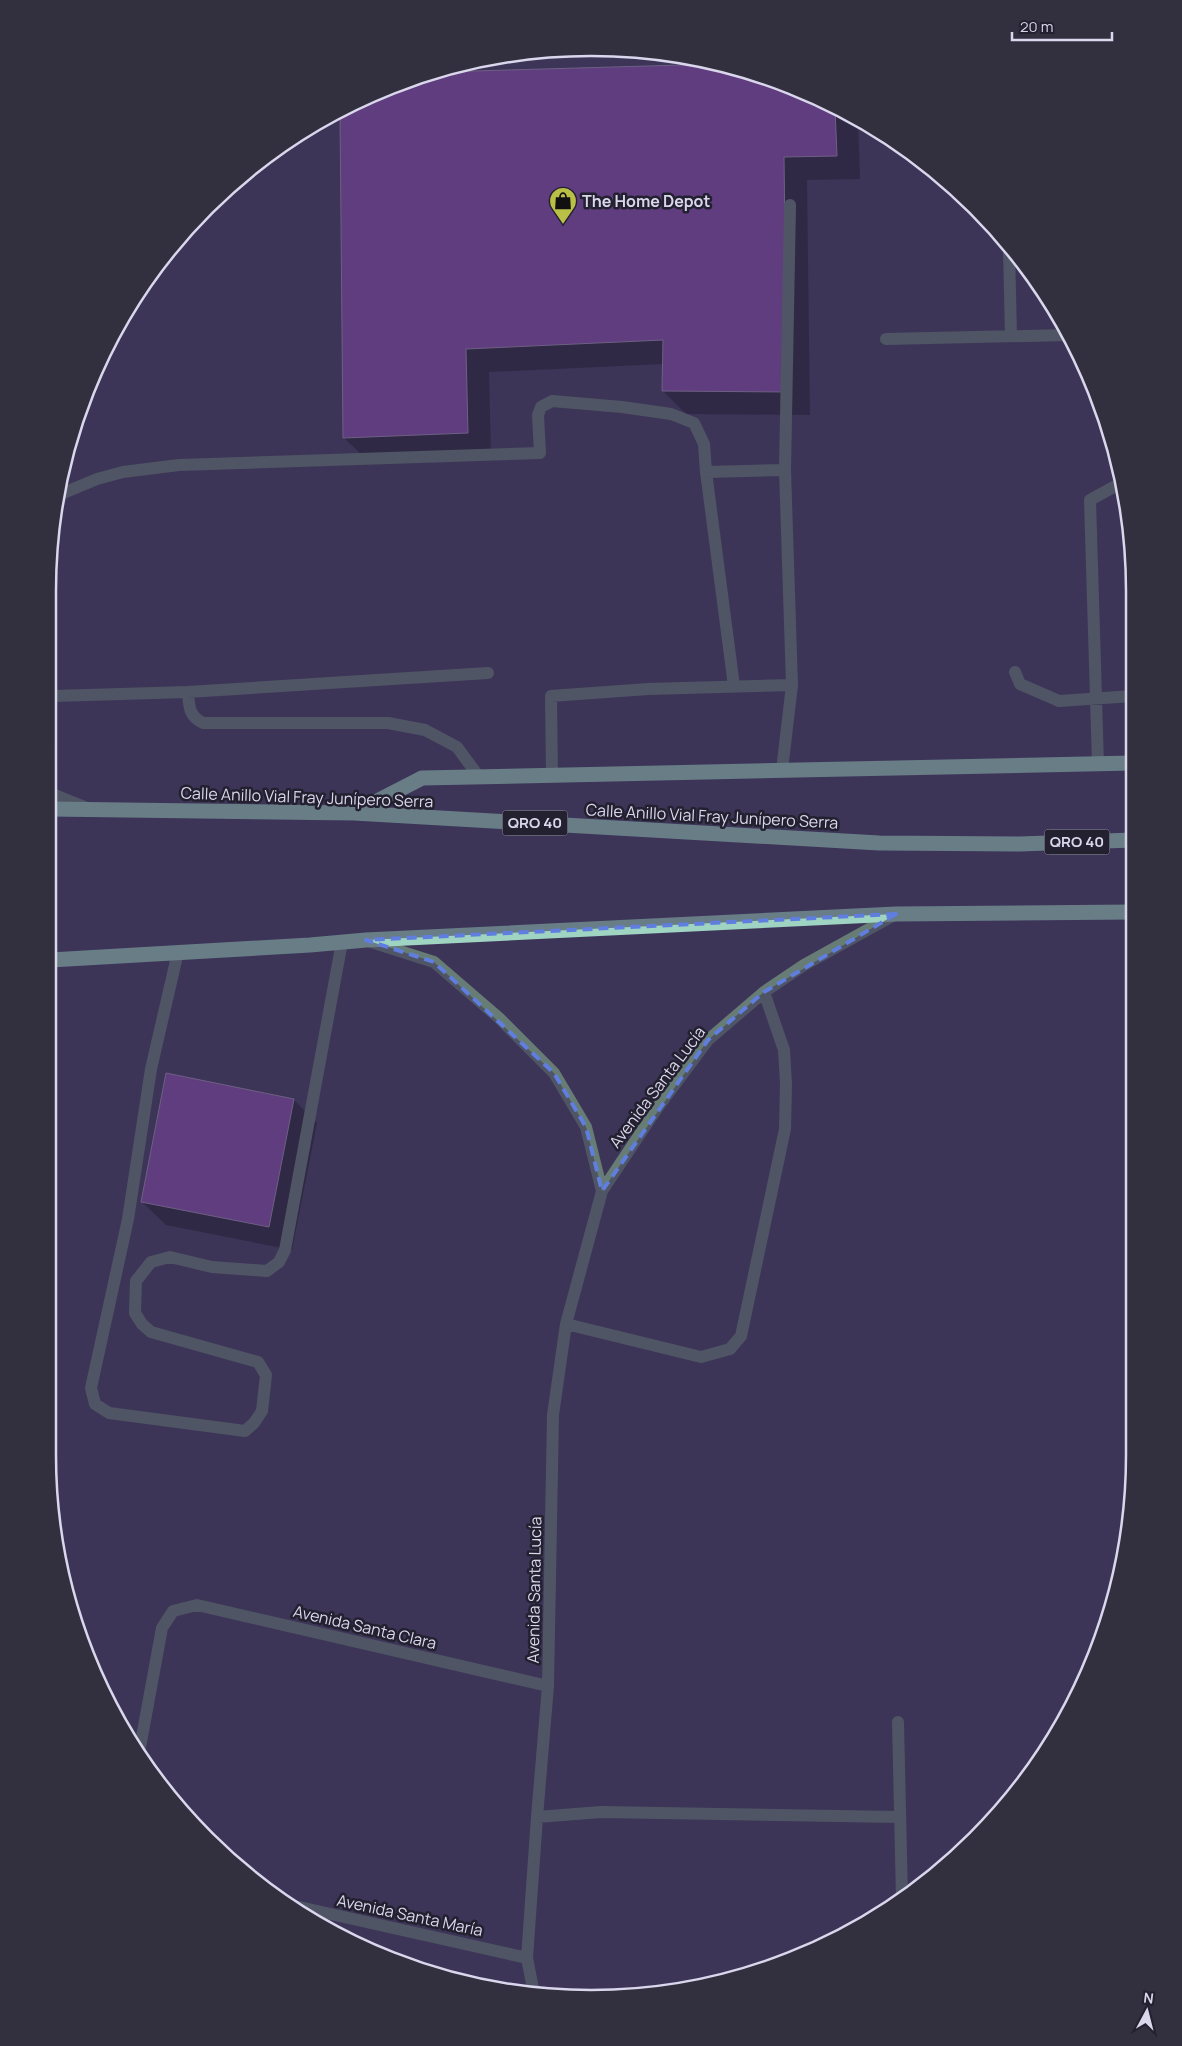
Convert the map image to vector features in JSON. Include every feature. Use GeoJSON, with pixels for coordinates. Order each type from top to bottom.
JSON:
{"type":"FeatureCollection","features":[{"type":"Feature","properties":{"kind":"highway"},"geometry":{"type":"LineString","coordinates":[[354,813],[422,778],[1126,763]]}},
{"type":"Feature","properties":{"kind":"highway","name":"Calle Anillo Vial Fray Junípero Serra"},"geometry":{"type":"LineString","coordinates":[[56,810],[354,813],[879,843],[1020,844],[1126,840]]}},
{"type":"Feature","properties":{"kind":"highway"},"geometry":{"type":"LineString","coordinates":[[56,960],[366,940],[896,914],[1126,912]]}},
{"type":"Feature","properties":{"kind":"street"},"geometry":{"type":"LineString","coordinates":[[782,770],[792,685],[785,470],[790,205]]}},
{"type":"Feature","properties":{"kind":"street"},"geometry":{"type":"LineString","coordinates":[[1009,258],[1011,336]]}},
{"type":"Feature","properties":{"kind":"street"},"geometry":{"type":"LineString","coordinates":[[886,339],[1060,335]]}},
{"type":"Feature","properties":{"kind":"street"},"geometry":{"type":"LineString","coordinates":[[66,492],[97,479],[123,472],[179,465],[540,452],[538,415],[540,407],[552,401],[622,407],[671,414],[694,423],[704,444],[734,686]]}},
{"type":"Feature","properties":{"kind":"street"},"geometry":{"type":"LineString","coordinates":[[706,472],[785,470]]}},
{"type":"Feature","properties":{"kind":"street"},"geometry":{"type":"LineString","coordinates":[[1098,764],[1090,500],[1115,486]]}},
{"type":"Feature","properties":{"kind":"street"},"geometry":{"type":"LineString","coordinates":[[1015,672],[1020,684],[1059,701],[1126,697]]}},
{"type":"Feature","properties":{"kind":"street"},"geometry":{"type":"LineString","coordinates":[[56,696],[188,692],[488,673]]}},
{"type":"Feature","properties":{"kind":"street"},"geometry":{"type":"LineString","coordinates":[[552,775],[551,696],[648,689],[792,685]]}},
{"type":"Feature","properties":{"kind":"street"},"geometry":{"type":"LineString","coordinates":[[188,692],[189,710],[193,718],[203,723],[388,723],[425,730],[457,747],[479,777]]}},
{"type":"Feature","properties":{"kind":"street"},"geometry":{"type":"LineString","coordinates":[[56,795],[89,809]]}},
{"type":"Feature","properties":{"kind":"street"},"geometry":{"type":"LineString","coordinates":[[1111,913],[1126,916]]}},
{"type":"Feature","properties":{"kind":"street","name":"Avenida Santa Lucía"},"geometry":{"type":"LineString","coordinates":[[533,1986],[527,1958],[548,1686],[553,1414],[566,1324],[602,1191],[658,1107],[708,1040],[764,992],[804,965],[896,914]]}},
{"type":"Feature","properties":{"kind":"street","name":"Avenida Santa Lucía"},"geometry":{"type":"LineString","coordinates":[[366,940],[434,962],[499,1018],[554,1073],[586,1127],[602,1191]]}},
{"type":"Feature","properties":{"kind":"street"},"geometry":{"type":"LineString","coordinates":[[178,952],[151,1069],[128,1219],[90,1388],[95,1404],[109,1413],[245,1430],[254,1423],[262,1411],[266,1375],[258,1362],[151,1332],[142,1324],[135,1313],[136,1281],[151,1262],[170,1256],[212,1267],[267,1271],[279,1262],[285,1250],[342,942]]}},
{"type":"Feature","properties":{"kind":"street"},"geometry":{"type":"LineString","coordinates":[[566,1324],[701,1356],[730,1349],[741,1336],[785,1129],[786,1084],[784,1050],[764,992]]}},
{"type":"Feature","properties":{"kind":"street","name":"Avenida Santa Clara"},"geometry":{"type":"LineString","coordinates":[[141,1743],[162,1628],[173,1610],[197,1605],[548,1686]]}},
{"type":"Feature","properties":{"kind":"street"},"geometry":{"type":"LineString","coordinates":[[898,1722],[902,1890]]}},
{"type":"Feature","properties":{"kind":"street"},"geometry":{"type":"LineString","coordinates":[[537,1816],[601,1812],[899,1817]]}},
{"type":"Feature","properties":{"kind":"street","name":"Avenida Santa María"},"geometry":{"type":"LineString","coordinates":[[309,1909],[527,1958]]}},
{"type":"Feature","properties":{"kind":"highlighted area"},"geometry":{"type":"Polygon","coordinates":[[[896,914],[764,992],[708,1040],[602,1191],[586,1127],[554,1073],[434,962],[366,940],[896,914]]]}},
{"type":"Feature","properties":{"kind":"building","name":"The Home Depot"},"geometry":{"type":"Polygon","coordinates":[[[683,65],[729,74],[763,85],[796,97],[835,115],[837,156],[784,157],[787,392],[662,391],[663,340],[466,349],[468,433],[343,438],[340,119],[386,97],[467,71],[683,65]]]}},
{"type":"Feature","properties":{"kind":"building"},"geometry":{"type":"Polygon","coordinates":[[[166,1073],[294,1099],[269,1227],[141,1202],[166,1073]]]}},
{"type":"Feature","properties":{"kind":"place","name":"The Home Depot"},"geometry":{"type":"Point","coordinates":[563,225]}}]}
